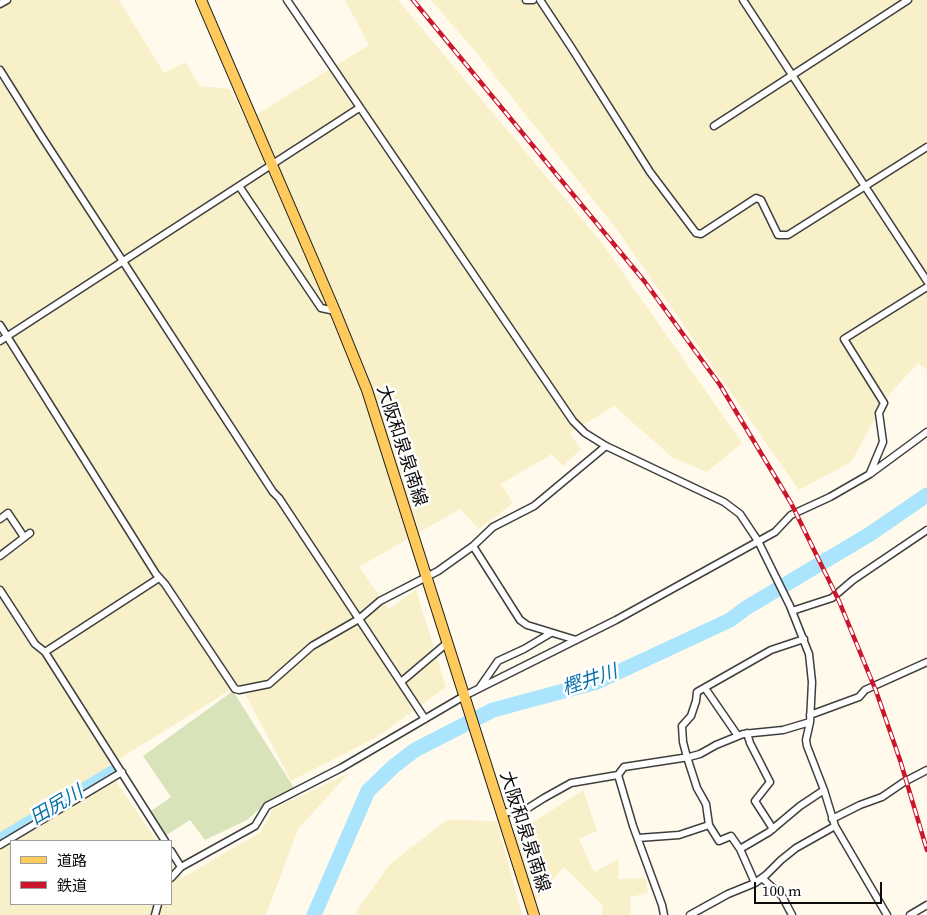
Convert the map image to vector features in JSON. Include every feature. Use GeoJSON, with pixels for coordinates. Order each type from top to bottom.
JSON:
{"type":"FeatureCollection","features":[{"type":"Feature","properties":{"kind":"main road","name":"大阪和泉泉南線"},"geometry":{"type":"LineString","coordinates":[[201,0],[355,358],[378,423],[534,915]]}},
{"type":"Feature","properties":{"kind":"street"},"geometry":{"type":"LineString","coordinates":[[0,4],[7,0]]}},
{"type":"Feature","properties":{"kind":"street"},"geometry":{"type":"LineString","coordinates":[[287,0],[573,421],[584,432],[606,446],[724,502],[740,514],[759,543],[791,609],[809,654],[811,670],[810,719],[806,740],[832,819],[887,915]]}},
{"type":"Feature","properties":{"kind":"street"},"geometry":{"type":"LineString","coordinates":[[526,0],[533,0]]}},
{"type":"Feature","properties":{"kind":"street"},"geometry":{"type":"LineString","coordinates":[[540,0],[650,172],[696,233],[701,234],[756,198],[761,200],[778,235],[788,235],[927,147]]}},
{"type":"Feature","properties":{"kind":"street"},"geometry":{"type":"LineString","coordinates":[[743,0],[927,281]]}},
{"type":"Feature","properties":{"kind":"street"},"geometry":{"type":"LineString","coordinates":[[714,126],[908,0]]}},
{"type":"Feature","properties":{"kind":"street"},"geometry":{"type":"LineString","coordinates":[[0,70],[273,492],[279,498],[425,719]]}},
{"type":"Feature","properties":{"kind":"street"},"geometry":{"type":"LineString","coordinates":[[0,340],[359,108]]}},
{"type":"Feature","properties":{"kind":"street"},"geometry":{"type":"LineString","coordinates":[[239,186],[321,308],[335,311]]}},
{"type":"Feature","properties":{"kind":"street"},"geometry":{"type":"LineString","coordinates":[[870,474],[883,442],[880,413],[884,403],[844,339],[927,287]]}},
{"type":"Feature","properties":{"kind":"street"},"geometry":{"type":"LineString","coordinates":[[0,325],[159,578],[165,584],[235,689],[239,690],[269,684],[312,646],[359,619],[380,601],[438,571],[473,546],[493,527],[534,506],[606,446]]}},
{"type":"Feature","properties":{"kind":"street"},"geometry":{"type":"LineString","coordinates":[[172,877],[181,867],[256,826],[267,806],[341,768],[425,719],[465,699],[480,688],[616,620],[759,543],[776,532],[791,515],[870,474],[927,432]]}},
{"type":"Feature","properties":{"kind":"street"},"geometry":{"type":"LineString","coordinates":[[0,519],[8,513],[27,535],[0,556]]}},
{"type":"Feature","properties":{"kind":"street"},"geometry":{"type":"LineString","coordinates":[[791,609],[832,598],[853,580],[927,530]]}},
{"type":"Feature","properties":{"kind":"street"},"geometry":{"type":"LineString","coordinates":[[473,546],[520,620],[527,625],[576,640]]}},
{"type":"Feature","properties":{"kind":"street"},"geometry":{"type":"LineString","coordinates":[[45,652],[159,578]]}},
{"type":"Feature","properties":{"kind":"street"},"geometry":{"type":"LineString","coordinates":[[0,590],[35,644],[45,652],[164,840]]}},
{"type":"Feature","properties":{"kind":"street"},"geometry":{"type":"LineString","coordinates":[[480,688],[498,661],[524,649],[551,633]]}},
{"type":"Feature","properties":{"kind":"street"},"geometry":{"type":"LineString","coordinates":[[755,883],[740,848],[731,836],[719,841],[709,824],[706,804],[697,788],[687,757],[683,742],[682,726],[691,716],[697,692],[771,650],[804,639]]}},
{"type":"Feature","properties":{"kind":"street"},"geometry":{"type":"LineString","coordinates":[[401,682],[447,643]]}},
{"type":"Feature","properties":{"kind":"street"},"geometry":{"type":"LineString","coordinates":[[501,813],[525,810],[571,783],[618,775],[624,767],[700,754],[716,745],[747,733],[783,730],[859,697],[865,690],[927,662]]}},
{"type":"Feature","properties":{"kind":"street"},"geometry":{"type":"LineString","coordinates":[[704,688],[738,736]]}},
{"type":"Feature","properties":{"kind":"street"},"geometry":{"type":"LineString","coordinates":[[747,733],[750,744],[770,782],[754,801],[773,829]]}},
{"type":"Feature","properties":{"kind":"street"},"geometry":{"type":"LineString","coordinates":[[832,819],[860,805],[882,797],[904,782],[927,770]]}},
{"type":"Feature","properties":{"kind":"street"},"geometry":{"type":"LineString","coordinates":[[0,845],[122,772]]}},
{"type":"Feature","properties":{"kind":"street"},"geometry":{"type":"LineString","coordinates":[[618,775],[633,826],[664,915]]}},
{"type":"Feature","properties":{"kind":"street"},"geometry":{"type":"LineString","coordinates":[[740,848],[773,829],[800,806],[824,790]]}},
{"type":"Feature","properties":{"kind":"street"},"geometry":{"type":"LineString","coordinates":[[638,838],[679,835],[709,824]]}},
{"type":"Feature","properties":{"kind":"street"},"geometry":{"type":"LineString","coordinates":[[690,915],[728,894],[755,883],[796,848],[835,826]]}},
{"type":"Feature","properties":{"kind":"street"},"geometry":{"type":"LineString","coordinates":[[172,853],[181,867]]}},
{"type":"Feature","properties":{"kind":"street"},"geometry":{"type":"LineString","coordinates":[[762,878],[782,896],[792,915]]}},
{"type":"Feature","properties":{"kind":"street"},"geometry":{"type":"LineString","coordinates":[[910,915],[927,905]]}},
{"type":"Feature","properties":{"kind":"shaded area"},"geometry":{"type":"Polygon","coordinates":[[[0,0],[119,0],[164,73],[185,62],[200,86],[230,89],[246,121],[369,45],[345,0],[398,0],[602,243],[742,443],[707,472],[673,458],[614,406],[570,433],[581,449],[563,466],[552,454],[501,484],[513,503],[479,529],[460,509],[359,567],[389,609],[416,590],[446,687],[377,737],[291,781],[240,684],[106,767],[156,840],[10,840],[10,905],[172,905],[172,863],[182,878],[261,832],[273,809],[349,773],[298,829],[266,915],[0,915],[0,0]]]}},
{"type":"Feature","properties":{"kind":"shaded area"},"geometry":{"type":"Polygon","coordinates":[[[431,0],[927,0],[927,370],[918,363],[887,397],[851,462],[799,490],[618,231],[480,57],[431,0]]]}},
{"type":"Feature","properties":{"kind":"shaded area"},"geometry":{"type":"Polygon","coordinates":[[[583,790],[597,831],[579,839],[594,872],[619,859],[618,879],[645,878],[648,893],[630,897],[631,915],[602,915],[603,906],[564,867],[534,903],[512,836],[583,790]]]}},
{"type":"Feature","properties":{"kind":"shaded area"},"geometry":{"type":"Polygon","coordinates":[[[447,820],[497,821],[522,915],[354,915],[390,864],[447,820]]]}},
{"type":"Feature","properties":{"kind":"green space"},"geometry":{"type":"Polygon","coordinates":[[[233,691],[294,788],[257,811],[247,820],[205,840],[190,820],[165,836],[150,812],[171,797],[143,756],[233,691]]]}},
{"type":"Feature","properties":{"kind":"waterway","name":"樫井川"},"geometry":{"type":"LineString","coordinates":[[314,915],[368,791],[394,766],[415,750],[493,710],[597,682],[730,620],[746,608],[870,534],[927,495]]}},
{"type":"Feature","properties":{"kind":"waterway","name":"田尻川"},"geometry":{"type":"LineString","coordinates":[[0,841],[114,772]]}},
{"type":"Feature","properties":{"kind":"railway"},"geometry":{"type":"LineString","coordinates":[[413,0],[645,282],[720,385],[791,503],[839,601],[876,691],[900,760],[927,850]]}}]}
